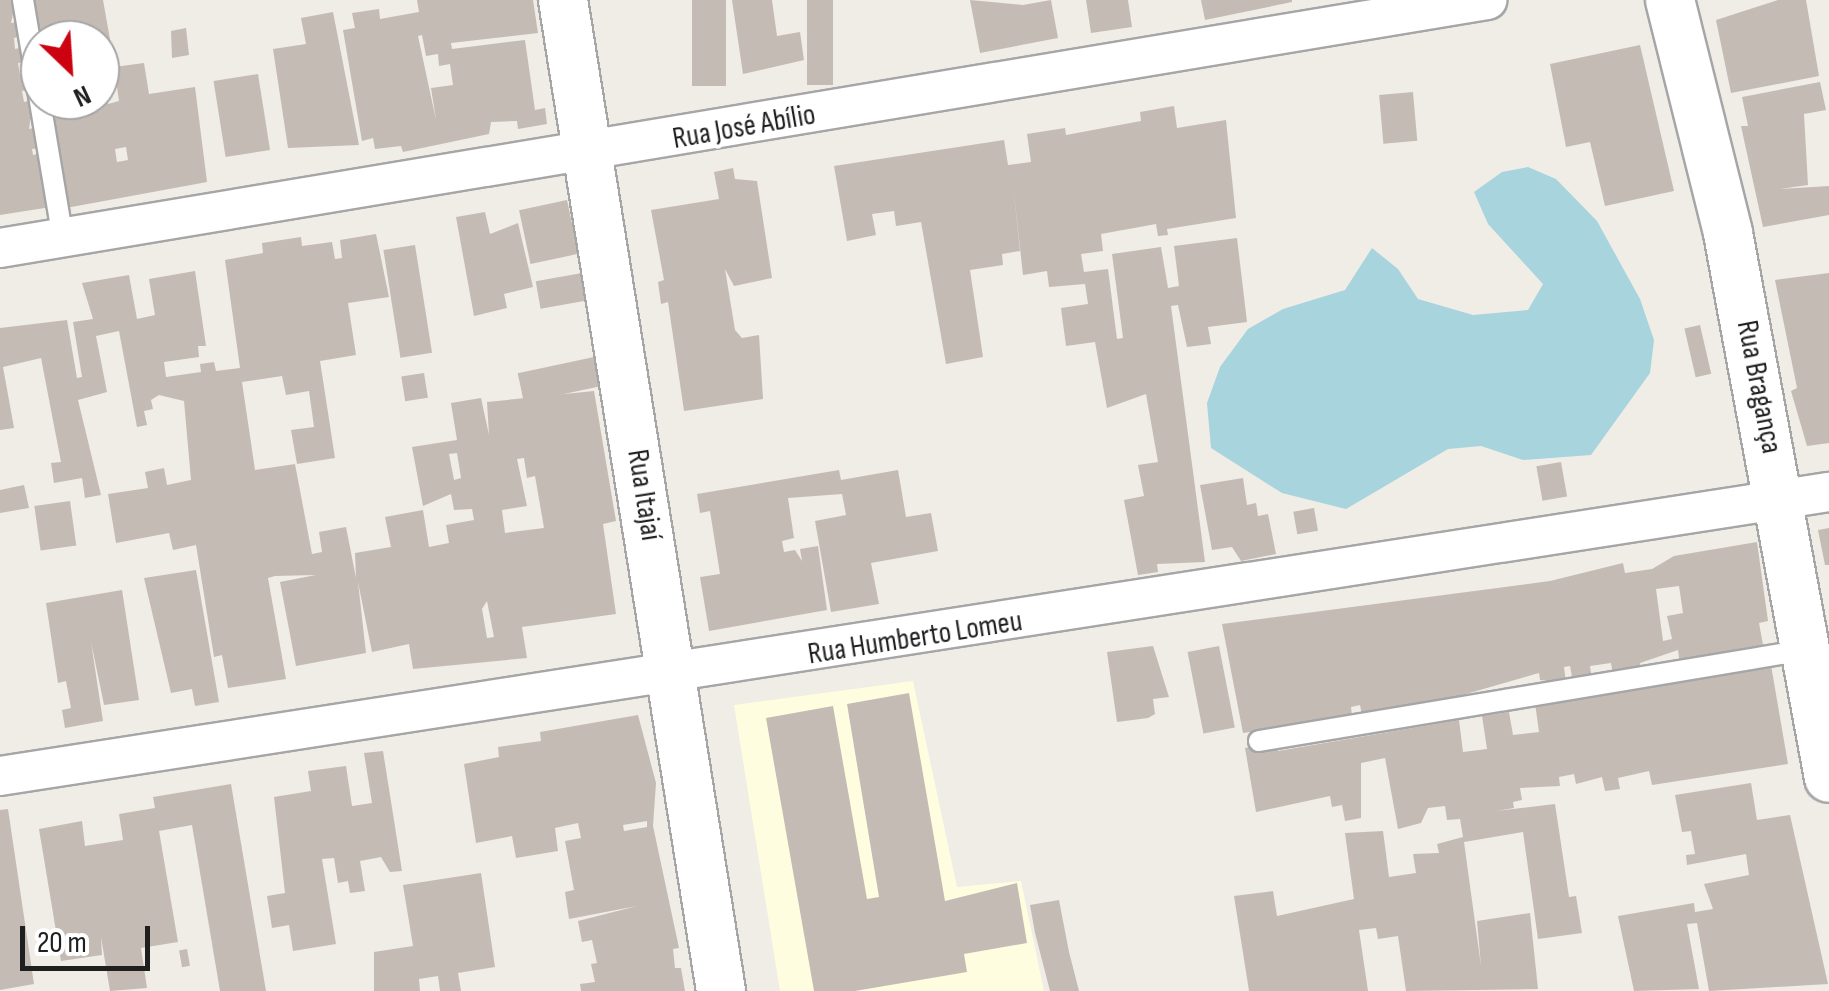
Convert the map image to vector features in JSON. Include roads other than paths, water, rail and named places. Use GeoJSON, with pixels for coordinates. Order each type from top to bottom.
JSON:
{"type":"FeatureCollection","features":[{"type":"Feature","properties":{"kind":"street","name":"Rua Itajaí"},"geometry":{"type":"LineString","coordinates":[[563,0],[674,676],[721,991]]}},
{"type":"Feature","properties":{"kind":"street","name":"Rua José Abílio"},"geometry":{"type":"LineString","coordinates":[[0,248],[588,154],[1487,0]]}},
{"type":"Feature","properties":{"kind":"street","name":"Rua Bragança"},"geometry":{"type":"LineString","coordinates":[[1670,0],[1728,233],[1781,501],[1829,778]]}},
{"type":"Feature","properties":{"kind":"street","name":"Rua Humberto Lomeu"},"geometry":{"type":"LineString","coordinates":[[0,776],[674,676],[1829,492]]}},
{"type":"Feature","properties":{"kind":"lane"},"geometry":{"type":"LineString","coordinates":[[23,0],[63,238]]}},
{"type":"Feature","properties":{"kind":"lane"},"geometry":{"type":"LineString","coordinates":[[1260,741],[1806,650]]}},
{"type":"Feature","properties":{"kind":"water"},"geometry":{"type":"Polygon","coordinates":[[[1528,167],[1556,179],[1597,221],[1640,299],[1654,340],[1650,373],[1591,455],[1523,460],[1481,446],[1448,449],[1346,509],[1282,493],[1211,448],[1207,403],[1220,367],[1248,329],[1283,309],[1345,290],[1372,248],[1398,269],[1418,299],[1473,315],[1528,310],[1543,284],[1488,224],[1474,192],[1502,172],[1528,167]]]}}]}
